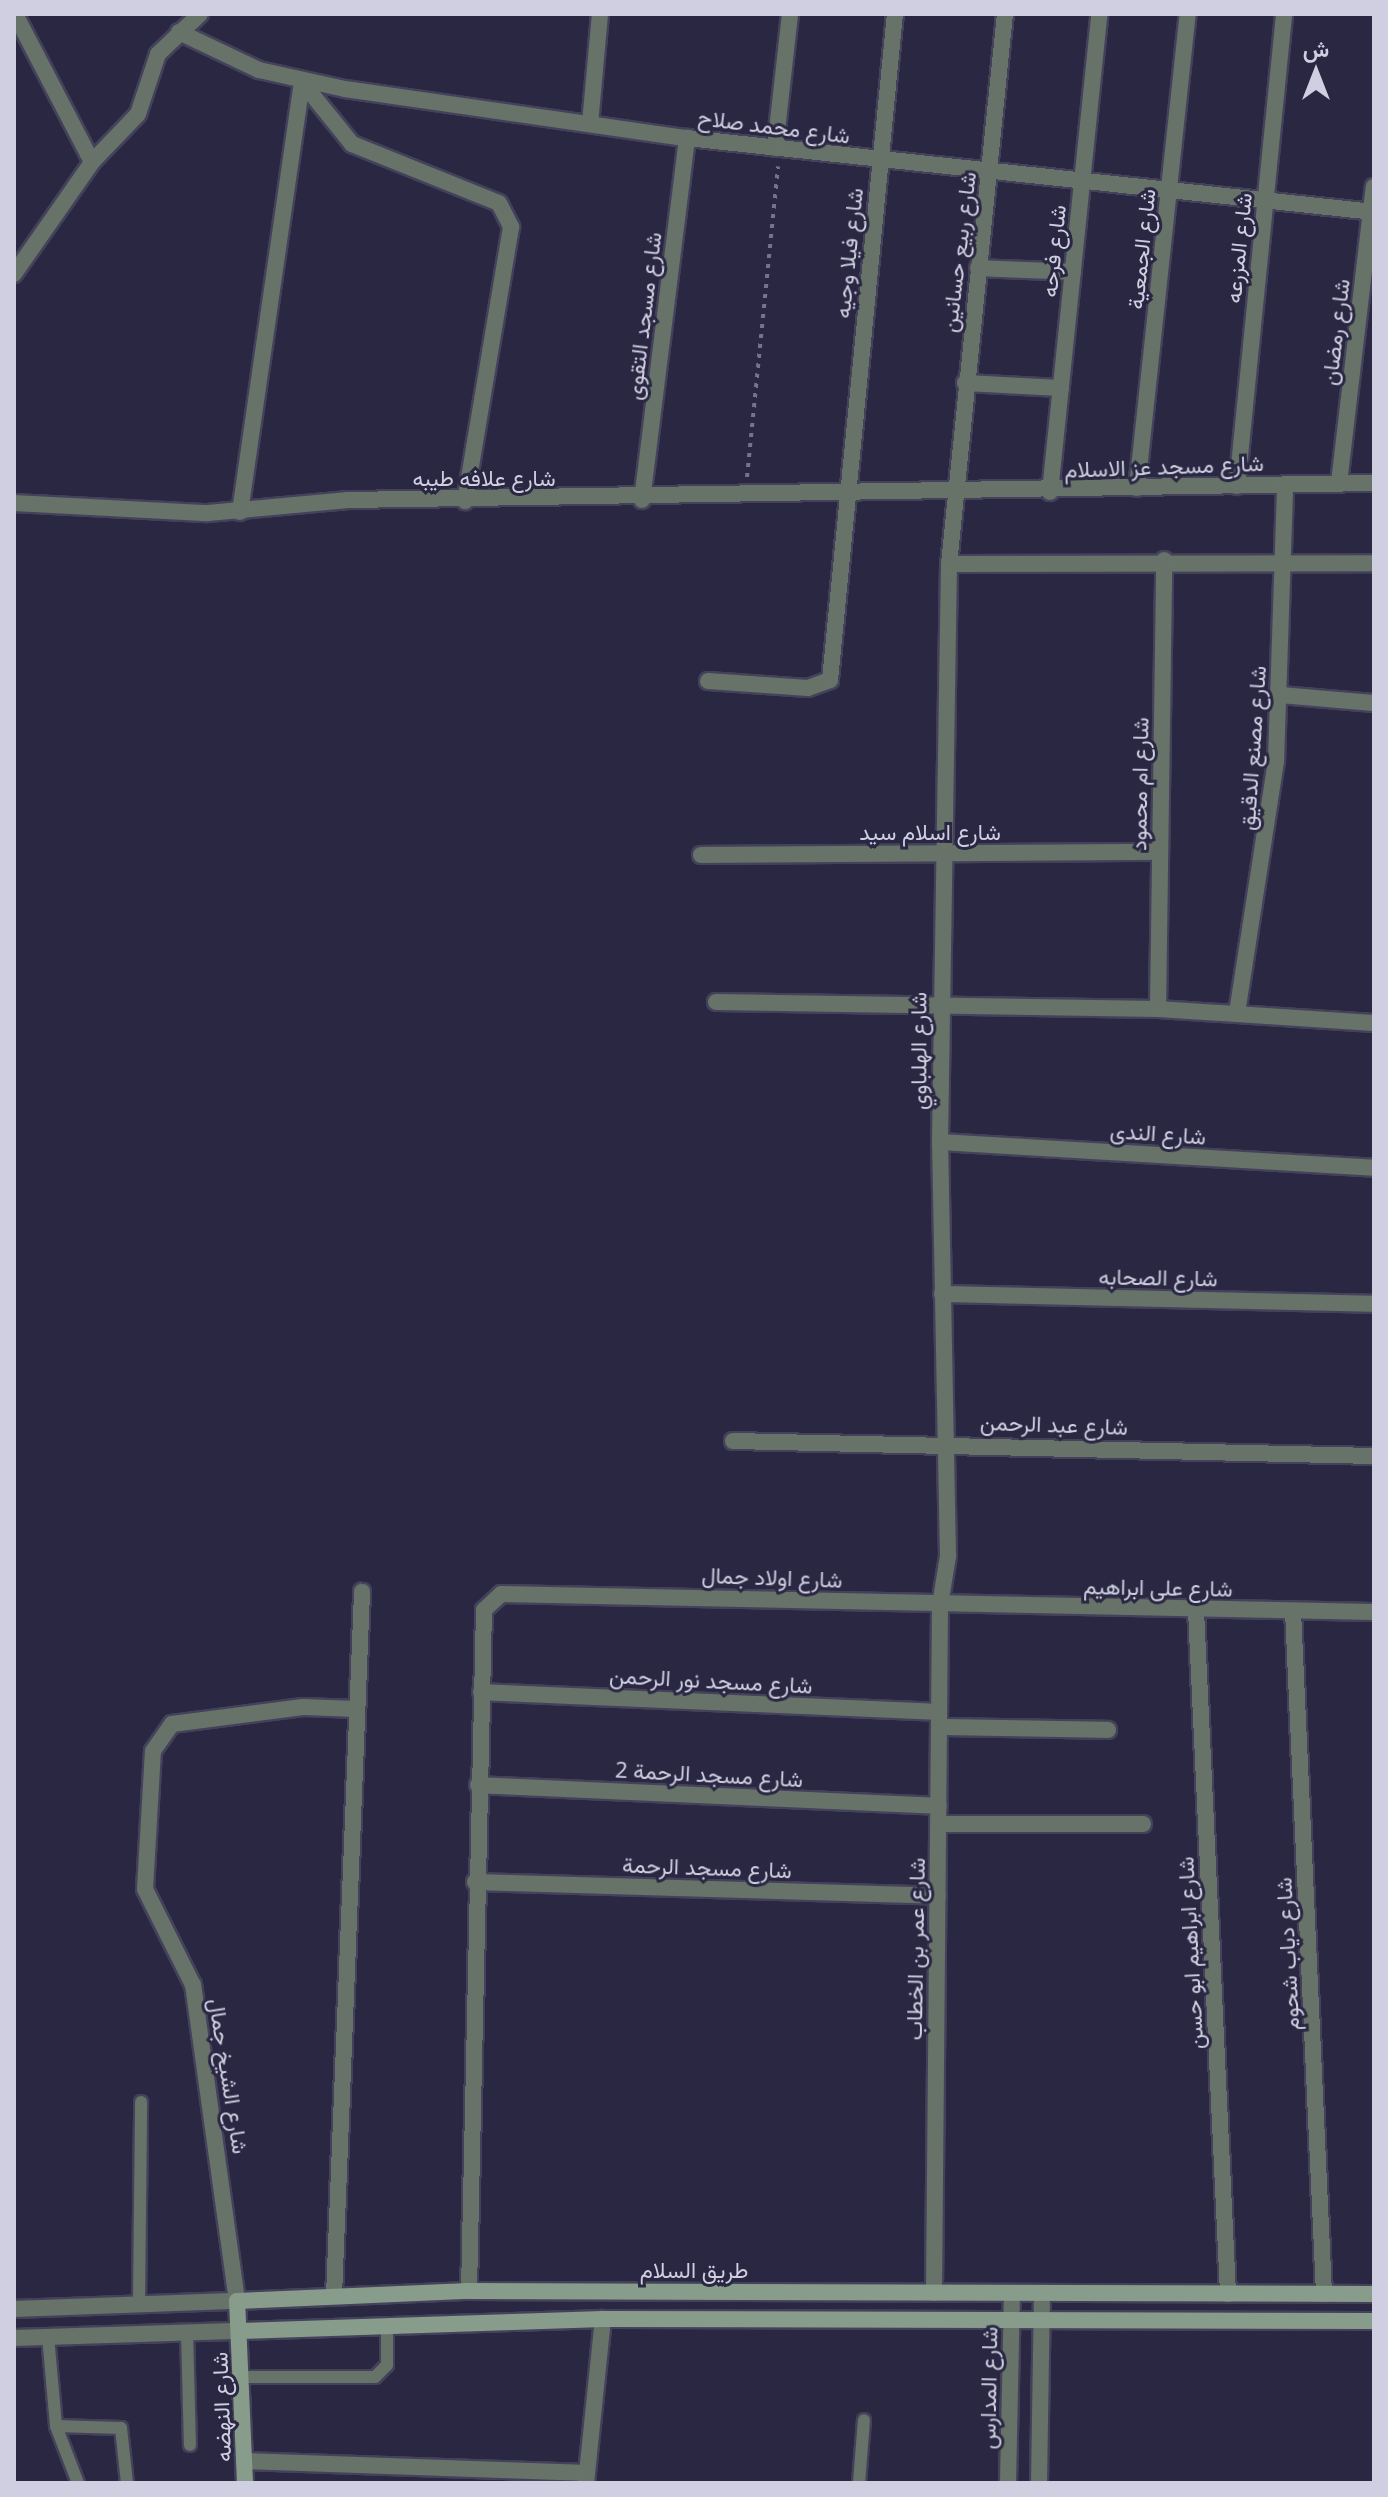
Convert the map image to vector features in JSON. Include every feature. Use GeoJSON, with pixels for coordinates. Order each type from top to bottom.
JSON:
{"type":"FeatureCollection","features":[{"type":"Feature","properties":{"kind":"main road","name":"طريق السلام"},"geometry":{"type":"LineString","coordinates":[[237,2301],[469,2291],[1374,2294]]}},
{"type":"Feature","properties":{"kind":"main road","name":"شارع النهضه"},"geometry":{"type":"LineString","coordinates":[[237,2301],[241,2331],[245,2483]]}},
{"type":"Feature","properties":{"kind":"main road"},"geometry":{"type":"LineString","coordinates":[[241,2331],[603,2319],[1374,2321]]}},
{"type":"Feature","properties":{"kind":"street"},"geometry":{"type":"LineString","coordinates":[[15,14],[92,162]]}},
{"type":"Feature","properties":{"kind":"street"},"geometry":{"type":"LineString","coordinates":[[14,274],[92,162],[138,114],[158,54],[200,14]]}},
{"type":"Feature","properties":{"kind":"street"},"geometry":{"type":"LineString","coordinates":[[590,124],[600,14]]}},
{"type":"Feature","properties":{"kind":"street"},"geometry":{"type":"LineString","coordinates":[[777,149],[790,14]]}},
{"type":"Feature","properties":{"kind":"street","name":"شارع فيلا وجيه"},"geometry":{"type":"LineString","coordinates":[[708,681],[808,688],[830,680],[895,14]]}},
{"type":"Feature","properties":{"kind":"street","name":"شارع ربيع حسانين"},"geometry":{"type":"LineString","coordinates":[[955,495],[1005,14]]}},
{"type":"Feature","properties":{"kind":"street","name":"شارع فرحه"},"geometry":{"type":"LineString","coordinates":[[1050,492],[1099,14]]}},
{"type":"Feature","properties":{"kind":"street","name":"شارع الجمعية"},"geometry":{"type":"LineString","coordinates":[[1137,488],[1188,14]]}},
{"type":"Feature","properties":{"kind":"street","name":"شارع المزرعه"},"geometry":{"type":"LineString","coordinates":[[1237,486],[1284,14]]}},
{"type":"Feature","properties":{"kind":"street","name":"شارع محمد صلاح"},"geometry":{"type":"LineString","coordinates":[[179,32],[302,82],[777,149],[1264,203],[1373,212]]}},
{"type":"Feature","properties":{"kind":"street"},"geometry":{"type":"LineString","coordinates":[[302,82],[352,144],[499,203],[511,227],[465,501]]}},
{"type":"Feature","properties":{"kind":"street"},"geometry":{"type":"LineString","coordinates":[[240,512],[302,82]]}},
{"type":"Feature","properties":{"kind":"street","name":"شارع مسجد التقوى"},"geometry":{"type":"LineString","coordinates":[[642,500],[687,138]]}},
{"type":"Feature","properties":{"kind":"street","name":"شارع رمضان"},"geometry":{"type":"LineString","coordinates":[[1339,483],[1374,187]]}},
{"type":"Feature","properties":{"kind":"street"},"geometry":{"type":"LineString","coordinates":[[978,268],[1073,272]]}},
{"type":"Feature","properties":{"kind":"street"},"geometry":{"type":"LineString","coordinates":[[965,383],[1061,388]]}},
{"type":"Feature","properties":{"kind":"street","name":"شارع مسجد عز الاسلام"},"geometry":{"type":"LineString","coordinates":[[955,495],[1374,483]]}},
{"type":"Feature","properties":{"kind":"street","name":"شارع مصنع الدقيق"},"geometry":{"type":"LineString","coordinates":[[1237,1013],[1269,826],[1280,695],[1285,485]]}},
{"type":"Feature","properties":{"kind":"street","name":"شارع علافه طيبه"},"geometry":{"type":"LineString","coordinates":[[14,503],[240,512],[348,500],[642,500],[955,495]]}},
{"type":"Feature","properties":{"kind":"street","name":"شارع الهلباوي"},"geometry":{"type":"LineString","coordinates":[[940,1605],[948,1565],[940,1003],[949,564],[955,495]]}},
{"type":"Feature","properties":{"kind":"street"},"geometry":{"type":"LineString","coordinates":[[949,564],[1164,560],[1374,563]]}},
{"type":"Feature","properties":{"kind":"street","name":"شارع ام محمود"},"geometry":{"type":"LineString","coordinates":[[1158,1009],[1164,560]]}},
{"type":"Feature","properties":{"kind":"street"},"geometry":{"type":"LineString","coordinates":[[1280,695],[1374,703]]}},
{"type":"Feature","properties":{"kind":"street","name":"شارع اسلام سيد"},"geometry":{"type":"LineString","coordinates":[[701,855],[1160,852]]}},
{"type":"Feature","properties":{"kind":"street"},"geometry":{"type":"LineString","coordinates":[[716,1002],[940,1003],[1158,1009],[1374,1023],[1374,1013]]}},
{"type":"Feature","properties":{"kind":"street","name":"شارع الندى"},"geometry":{"type":"LineString","coordinates":[[940,1142],[1374,1168]]}},
{"type":"Feature","properties":{"kind":"street","name":"شارع الصحابه"},"geometry":{"type":"LineString","coordinates":[[942,1294],[1374,1304]]}},
{"type":"Feature","properties":{"kind":"street","name":"شارع عبد الرحمن"},"geometry":{"type":"LineString","coordinates":[[733,1441],[946,1443],[1374,1456]]}},
{"type":"Feature","properties":{"kind":"street"},"geometry":{"type":"LineString","coordinates":[[334,2296],[362,1592]]}},
{"type":"Feature","properties":{"kind":"street","name":"شارع اولاد جمال"},"geometry":{"type":"LineString","coordinates":[[469,2291],[475,1882],[484,1610],[501,1594],[603,1592],[940,1605]]}},
{"type":"Feature","properties":{"kind":"street","name":"شارع على ابراهيم"},"geometry":{"type":"LineString","coordinates":[[940,1605],[1374,1612]]}},
{"type":"Feature","properties":{"kind":"street","name":"شارع عمر بن الخطاب"},"geometry":{"type":"LineString","coordinates":[[934,2293],[940,1605]]}},
{"type":"Feature","properties":{"kind":"street","name":"شارع ابراهيم ابو حسن"},"geometry":{"type":"LineString","coordinates":[[1196,1610],[1228,2294]]}},
{"type":"Feature","properties":{"kind":"street","name":"شارع دياب شحوم"},"geometry":{"type":"LineString","coordinates":[[1293,1611],[1324,2294]]}},
{"type":"Feature","properties":{"kind":"street","name":"شارع مسجد نور الرحمن"},"geometry":{"type":"LineString","coordinates":[[481,1692],[1108,1730]]}},
{"type":"Feature","properties":{"kind":"street","name":"شارع الشيخ جمال"},"geometry":{"type":"LineString","coordinates":[[237,2301],[193,1985],[145,1889],[153,1751],[172,1724],[303,1707],[357,1709]]}},
{"type":"Feature","properties":{"kind":"street","name":"شارع مسجد الرحمة 2"},"geometry":{"type":"LineString","coordinates":[[478,1785],[939,1815],[1143,1824]]}},
{"type":"Feature","properties":{"kind":"street","name":"شارع مسجد الرحمة"},"geometry":{"type":"LineString","coordinates":[[475,1882],[938,1896]]}},
{"type":"Feature","properties":{"kind":"street","name":"شارع المدارس"},"geometry":{"type":"LineString","coordinates":[[1008,2483],[1012,2294]]}},
{"type":"Feature","properties":{"kind":"street"},"geometry":{"type":"LineString","coordinates":[[1039,2483],[1042,2294]]}},
{"type":"Feature","properties":{"kind":"street","name":"طريق السلام"},"geometry":{"type":"LineString","coordinates":[[14,2309],[237,2301]]}},
{"type":"Feature","properties":{"kind":"street"},"geometry":{"type":"LineString","coordinates":[[245,2461],[431,2475],[587,2478],[603,2319]]}},
{"type":"Feature","properties":{"kind":"street"},"geometry":{"type":"LineString","coordinates":[[14,2338],[241,2331]]}},
{"type":"Feature","properties":{"kind":"lane"},"geometry":{"type":"LineString","coordinates":[[139,2304],[141,2102]]}},
{"type":"Feature","properties":{"kind":"lane"},"geometry":{"type":"LineString","coordinates":[[242,2377],[375,2377],[387,2365],[387,2326]]}},
{"type":"Feature","properties":{"kind":"lane"},"geometry":{"type":"LineString","coordinates":[[187,2332],[190,2445]]}},
{"type":"Feature","properties":{"kind":"lane"},"geometry":{"type":"LineString","coordinates":[[48,2336],[56,2426],[78,2483]]}},
{"type":"Feature","properties":{"kind":"lane"},"geometry":{"type":"LineString","coordinates":[[859,2483],[864,2420]]}},
{"type":"Feature","properties":{"kind":"lane"},"geometry":{"type":"LineString","coordinates":[[56,2426],[121,2428],[127,2483]]}},
{"type":"Feature","properties":{"kind":"path"},"geometry":{"type":"LineString","coordinates":[[745,498],[777,149]]}}]}
